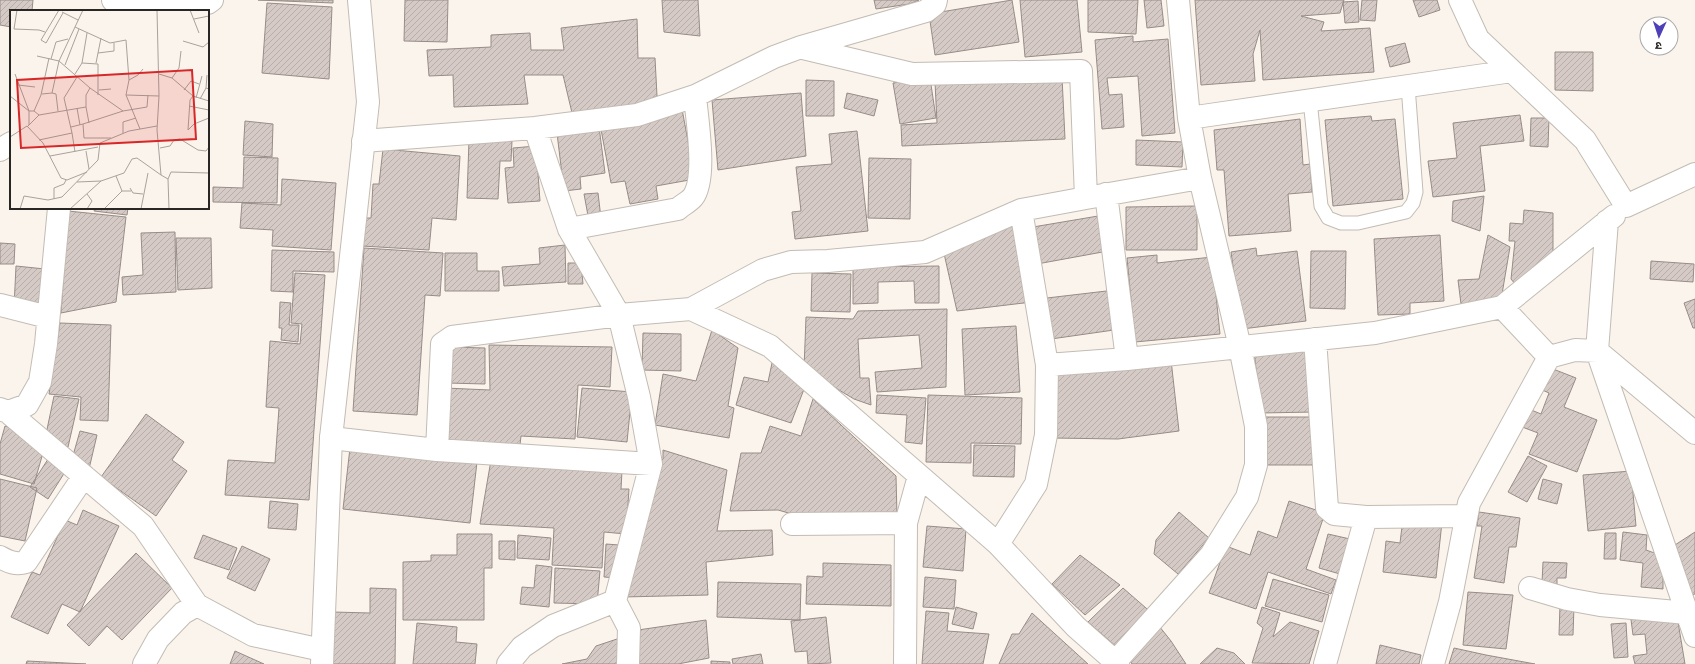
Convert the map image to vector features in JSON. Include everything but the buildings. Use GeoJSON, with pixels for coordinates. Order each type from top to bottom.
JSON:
{"type":"FeatureCollection","features":[{"type":"Feature","properties":{"kind":"street"},"geometry":{"type":"LineString","coordinates":[[117,5],[150,10],[208,3],[212,0]]}},
{"type":"Feature","properties":{"kind":"street"},"geometry":{"type":"LineString","coordinates":[[4,410],[143,526],[197,605],[253,635],[322,657],[331,438],[368,102],[359,0]]}},
{"type":"Feature","properties":{"kind":"street"},"geometry":{"type":"LineString","coordinates":[[363,140],[535,128],[637,115],[695,96],[774,57],[801,47],[926,11],[935,4],[936,0]]}},
{"type":"Feature","properties":{"kind":"street"},"geometry":{"type":"LineString","coordinates":[[691,309],[770,346],[998,544],[1076,627],[1117,663],[1211,555],[1247,497],[1256,465],[1256,426],[1240,347],[1200,178],[1189,118],[1178,0]]}},
{"type":"Feature","properties":{"kind":"street"},"geometry":{"type":"LineString","coordinates":[[1460,0],[1478,39],[1585,140],[1626,206]]}},
{"type":"Feature","properties":{"kind":"street"},"geometry":{"type":"LineString","coordinates":[[801,47],[912,74],[1081,71],[1096,196],[1127,359]]}},
{"type":"Feature","properties":{"kind":"street"},"geometry":{"type":"LineString","coordinates":[[1189,118],[1512,71]]}},
{"type":"Feature","properties":{"kind":"street"},"geometry":{"type":"LineString","coordinates":[[569,229],[678,209],[692,198],[699,185],[701,170],[695,96]]}},
{"type":"Feature","properties":{"kind":"street"},"geometry":{"type":"LineString","coordinates":[[535,128],[569,229],[619,314],[639,397],[651,464],[615,601],[629,628],[628,664]]}},
{"type":"Feature","properties":{"kind":"street"},"geometry":{"type":"LineString","coordinates":[[0,150],[10,144]]}},
{"type":"Feature","properties":{"kind":"street"},"geometry":{"type":"LineString","coordinates":[[1047,365],[1127,359],[1375,333],[1502,307],[1626,206],[1695,174]]}},
{"type":"Feature","properties":{"kind":"street"},"geometry":{"type":"LineString","coordinates":[[437,450],[442,344],[452,337],[619,314],[691,309],[763,270],[791,262],[842,260],[925,252],[1021,210],[1200,178]]}},
{"type":"Feature","properties":{"kind":"street"},"geometry":{"type":"LineString","coordinates":[[4,410],[27,405],[40,382],[46,344],[59,209]]}},
{"type":"Feature","properties":{"kind":"street"},"geometry":{"type":"LineString","coordinates":[[998,544],[1036,484],[1046,435],[1047,365],[1021,210]]}},
{"type":"Feature","properties":{"kind":"street"},"geometry":{"type":"LineString","coordinates":[[1607,222],[1597,351],[1695,636]]}},
{"type":"Feature","properties":{"kind":"street"},"geometry":{"type":"LineString","coordinates":[[0,305],[48,317]]}},
{"type":"Feature","properties":{"kind":"street"},"geometry":{"type":"LineString","coordinates":[[1502,307],[1549,357]]}},
{"type":"Feature","properties":{"kind":"street"},"geometry":{"type":"LineString","coordinates":[[1315,339],[1327,508],[1334,514],[1366,517],[1466,516]]}},
{"type":"Feature","properties":{"kind":"street"},"geometry":{"type":"LineString","coordinates":[[1433,664],[1450,602],[1469,502],[1549,357],[1575,350],[1597,351],[1695,433]]}},
{"type":"Feature","properties":{"kind":"street"},"geometry":{"type":"LineString","coordinates":[[331,438],[437,450],[651,464]]}},
{"type":"Feature","properties":{"kind":"street"},"geometry":{"type":"LineString","coordinates":[[0,557],[14,563],[20,564],[26,562],[84,476]]}},
{"type":"Feature","properties":{"kind":"street"},"geometry":{"type":"LineString","coordinates":[[904,664],[906,524],[919,476]]}},
{"type":"Feature","properties":{"kind":"street"},"geometry":{"type":"LineString","coordinates":[[1325,664],[1366,517]]}},
{"type":"Feature","properties":{"kind":"street"},"geometry":{"type":"LineString","coordinates":[[792,524],[906,524]]}},
{"type":"Feature","properties":{"kind":"street"},"geometry":{"type":"LineString","coordinates":[[1530,588],[1567,599],[1600,605],[1686,613]]}},
{"type":"Feature","properties":{"kind":"street"},"geometry":{"type":"LineString","coordinates":[[508,664],[522,647],[553,626],[615,601]]}},
{"type":"Feature","properties":{"kind":"street"},"geometry":{"type":"LineString","coordinates":[[144,664],[158,639],[183,613],[197,605]]}},
{"type":"Feature","properties":{"kind":"lane"},"geometry":{"type":"LineString","coordinates":[[1310,100],[1321,206],[1328,218],[1341,223],[1358,223],[1406,212],[1414,203],[1416,192],[1408,86]]}}]}
